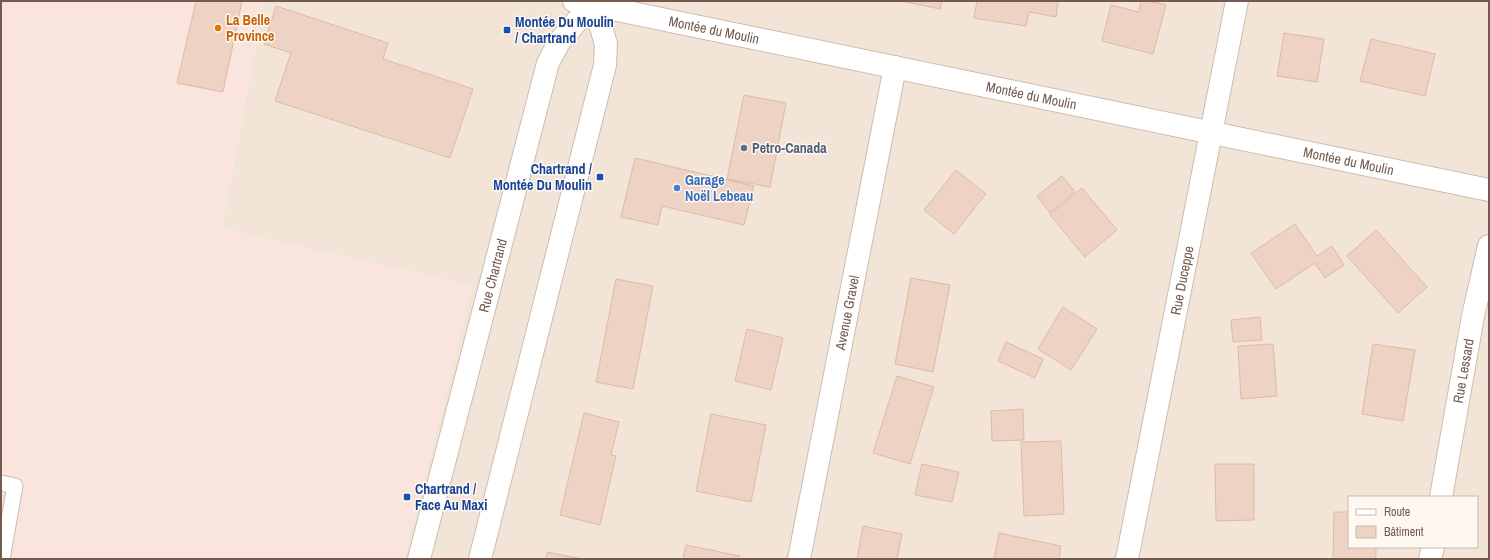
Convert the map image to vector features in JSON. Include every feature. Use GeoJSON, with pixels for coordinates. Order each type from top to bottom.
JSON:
{"type":"FeatureCollection","features":[{"type":"Feature","properties":{"kind":"street","name":"Rue Duceppe"},"geometry":{"type":"LineString","coordinates":[[1127,559],[1237,1]]}},
{"type":"Feature","properties":{"kind":"street","name":"Montée du Moulin"},"geometry":{"type":"LineString","coordinates":[[585,2],[1489,190]]}},
{"type":"Feature","properties":{"kind":"street","name":"Rue Chartrand"},"geometry":{"type":"LineString","coordinates":[[419,559],[548,63],[559,42],[585,2]]}},
{"type":"Feature","properties":{"kind":"street"},"geometry":{"type":"LineString","coordinates":[[480,559],[605,65],[606,44],[600,24],[585,2]]}},
{"type":"Feature","properties":{"kind":"street","name":"Avenue Gravel"},"geometry":{"type":"LineString","coordinates":[[799,559],[895,67]]}},
{"type":"Feature","properties":{"kind":"street","name":"Rue Lessard"},"geometry":{"type":"LineString","coordinates":[[1441,496],[1473,316],[1489,246]]}},
{"type":"Feature","properties":{"kind":"street"},"geometry":{"type":"LineString","coordinates":[[1430,559],[1433,548]]}},
{"type":"Feature","properties":{"kind":"lane"},"geometry":{"type":"LineString","coordinates":[[1,483],[15,486],[2,559]]}},
{"type":"Feature","properties":{"kind":"shaded area"},"geometry":{"type":"Polygon","coordinates":[[[1,1],[264,1],[221,229],[473,286],[403,559],[1,559],[1,1]]]}},
{"type":"Feature","properties":{"kind":"shaded area"},"geometry":{"type":"Polygon","coordinates":[[[264,1],[1489,1],[1489,559],[403,559],[473,286],[221,229],[264,1]]]}},
{"type":"Feature","properties":{"kind":"building"},"geometry":{"type":"Polygon","coordinates":[[[196,1],[242,1],[223,92],[177,83],[196,1]]]}},
{"type":"Feature","properties":{"kind":"building"},"geometry":{"type":"Polygon","coordinates":[[[901,1],[942,1],[940,9],[901,1]]]}},
{"type":"Feature","properties":{"kind":"building"},"geometry":{"type":"Polygon","coordinates":[[[977,1],[1058,1],[1056,17],[1029,12],[1026,26],[974,18],[977,1]]]}},
{"type":"Feature","properties":{"kind":"building"},"geometry":{"type":"Polygon","coordinates":[[[1141,1],[1149,1],[1166,5],[1153,54],[1102,41],[1111,5],[1139,12],[1141,1]]]}},
{"type":"Feature","properties":{"kind":"building"},"geometry":{"type":"Polygon","coordinates":[[[276,6],[388,43],[383,59],[473,89],[450,158],[275,101],[291,53],[264,44],[276,6]]]}},
{"type":"Feature","properties":{"kind":"building"},"geometry":{"type":"Polygon","coordinates":[[[1284,33],[1324,39],[1317,82],[1277,76],[1284,33]]]}},
{"type":"Feature","properties":{"kind":"building"},"geometry":{"type":"Polygon","coordinates":[[[1371,39],[1435,54],[1425,96],[1360,81],[1371,39]]]}},
{"type":"Feature","properties":{"kind":"building"},"geometry":{"type":"Polygon","coordinates":[[[744,95],[786,103],[770,187],[727,179],[744,95]]]}},
{"type":"Feature","properties":{"kind":"building"},"geometry":{"type":"Polygon","coordinates":[[[635,158],[754,186],[744,225],[662,206],[658,225],[621,217],[635,158]]]}},
{"type":"Feature","properties":{"kind":"building"},"geometry":{"type":"Polygon","coordinates":[[[956,170],[986,194],[954,234],[924,210],[956,170]]]}},
{"type":"Feature","properties":{"kind":"building"},"geometry":{"type":"Polygon","coordinates":[[[1062,176],[1075,192],[1050,213],[1037,196],[1062,176]]]}},
{"type":"Feature","properties":{"kind":"building"},"geometry":{"type":"Polygon","coordinates":[[[1082,188],[1117,230],[1085,257],[1050,215],[1082,188]]]}},
{"type":"Feature","properties":{"kind":"building"},"geometry":{"type":"Polygon","coordinates":[[[1295,224],[1317,256],[1332,246],[1344,265],[1325,278],[1315,263],[1276,289],[1251,253],[1295,224]]]}},
{"type":"Feature","properties":{"kind":"building"},"geometry":{"type":"Polygon","coordinates":[[[1376,230],[1427,287],[1398,313],[1347,256],[1376,230]]]}},
{"type":"Feature","properties":{"kind":"building"},"geometry":{"type":"Polygon","coordinates":[[[911,278],[950,285],[933,372],[895,364],[911,278]]]}},
{"type":"Feature","properties":{"kind":"building"},"geometry":{"type":"Polygon","coordinates":[[[616,279],[653,286],[633,389],[596,382],[616,279]]]}},
{"type":"Feature","properties":{"kind":"building"},"geometry":{"type":"Polygon","coordinates":[[[1063,307],[1097,329],[1071,370],[1038,349],[1063,307]]]}},
{"type":"Feature","properties":{"kind":"building"},"geometry":{"type":"Polygon","coordinates":[[[1260,317],[1262,340],[1233,342],[1231,320],[1260,317]]]}},
{"type":"Feature","properties":{"kind":"building"},"geometry":{"type":"Polygon","coordinates":[[[747,329],[783,338],[771,390],[735,381],[747,329]]]}},
{"type":"Feature","properties":{"kind":"building"},"geometry":{"type":"Polygon","coordinates":[[[1006,342],[1043,359],[1035,378],[998,361],[1006,342]]]}},
{"type":"Feature","properties":{"kind":"building"},"geometry":{"type":"Polygon","coordinates":[[[1273,344],[1277,396],[1241,399],[1238,346],[1273,344]]]}},
{"type":"Feature","properties":{"kind":"building"},"geometry":{"type":"Polygon","coordinates":[[[1373,344],[1415,350],[1403,421],[1362,414],[1373,344]]]}},
{"type":"Feature","properties":{"kind":"building"},"geometry":{"type":"Polygon","coordinates":[[[897,376],[934,387],[910,464],[873,453],[897,376]]]}},
{"type":"Feature","properties":{"kind":"building"},"geometry":{"type":"Polygon","coordinates":[[[1023,409],[1024,440],[992,441],[991,411],[1023,409]]]}},
{"type":"Feature","properties":{"kind":"building"},"geometry":{"type":"Polygon","coordinates":[[[584,413],[619,422],[611,455],[616,456],[600,525],[560,515],[584,413]]]}},
{"type":"Feature","properties":{"kind":"building"},"geometry":{"type":"Polygon","coordinates":[[[711,414],[766,425],[751,502],[696,491],[711,414]]]}},
{"type":"Feature","properties":{"kind":"building"},"geometry":{"type":"Polygon","coordinates":[[[1061,441],[1064,514],[1024,516],[1021,442],[1061,441]]]}},
{"type":"Feature","properties":{"kind":"building"},"geometry":{"type":"Polygon","coordinates":[[[922,464],[959,472],[952,502],[915,495],[922,464]]]}},
{"type":"Feature","properties":{"kind":"building"},"geometry":{"type":"Polygon","coordinates":[[[1215,464],[1254,464],[1254,520],[1216,521],[1215,464]]]}},
{"type":"Feature","properties":{"kind":"building"},"geometry":{"type":"Polygon","coordinates":[[[1334,512],[1348,512],[1348,548],[1376,548],[1376,559],[1333,559],[1334,512]]]}},
{"type":"Feature","properties":{"kind":"building"},"geometry":{"type":"Polygon","coordinates":[[[863,526],[902,534],[897,559],[857,559],[863,526]]]}},
{"type":"Feature","properties":{"kind":"building"},"geometry":{"type":"Polygon","coordinates":[[[999,533],[1061,546],[1059,559],[994,559],[999,533]]]}},
{"type":"Feature","properties":{"kind":"building"},"geometry":{"type":"Polygon","coordinates":[[[686,545],[740,556],[739,559],[683,559],[686,545]]]}},
{"type":"Feature","properties":{"kind":"building"},"geometry":{"type":"Polygon","coordinates":[[[547,552],[583,559],[546,559],[547,552]]]}},
{"type":"Feature","properties":{"kind":"place","name":"La Belle Province"},"geometry":{"type":"Point","coordinates":[218,28]}},
{"type":"Feature","properties":{"kind":"place","name":"Montée Du Moulin / Chartrand"},"geometry":{"type":"Point","coordinates":[507,30]}},
{"type":"Feature","properties":{"kind":"place","name":"Petro-Canada"},"geometry":{"type":"Point","coordinates":[744,148]}},
{"type":"Feature","properties":{"kind":"place","name":"Chartrand / Montée Du Moulin"},"geometry":{"type":"Point","coordinates":[600,177]}},
{"type":"Feature","properties":{"kind":"place","name":"Garage Noël Lebeau"},"geometry":{"type":"Point","coordinates":[677,188]}},
{"type":"Feature","properties":{"kind":"place","name":"Chartrand / Face Au Maxi"},"geometry":{"type":"Point","coordinates":[407,497]}}]}
